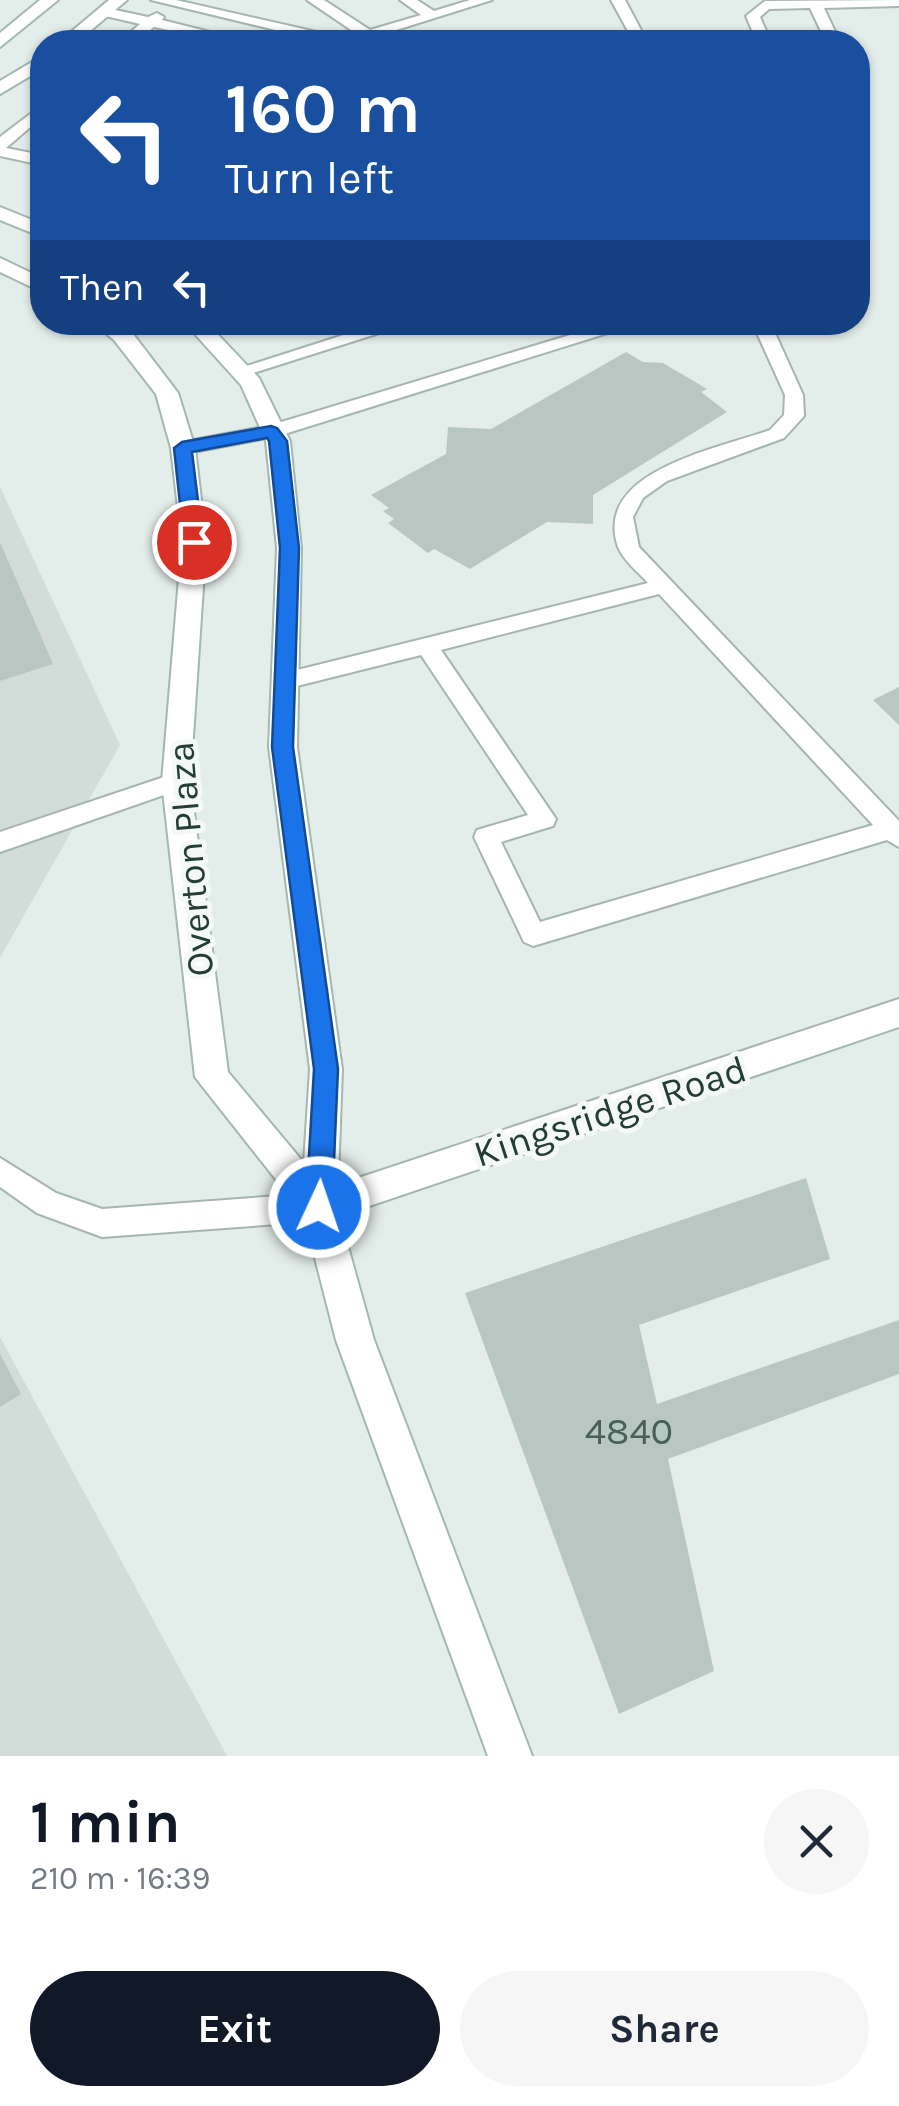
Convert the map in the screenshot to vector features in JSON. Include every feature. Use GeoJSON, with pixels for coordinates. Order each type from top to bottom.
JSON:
{"type":"FeatureCollection","features":[{"type":"Feature","properties":{"kind":"street"},"geometry":{"type":"LineString","coordinates":[[0,42],[50,0]]}},
{"type":"Feature","properties":{"kind":"street"},"geometry":{"type":"LineString","coordinates":[[82,30],[113,6]]}},
{"type":"Feature","properties":{"kind":"street"},"geometry":{"type":"LineString","coordinates":[[0,90],[30,70]]}},
{"type":"Feature","properties":{"kind":"street"},"geometry":{"type":"LineString","coordinates":[[0,213],[30,226]]}},
{"type":"Feature","properties":{"kind":"street"},"geometry":{"type":"LineString","coordinates":[[0,264],[30,280]]}},
{"type":"Feature","properties":{"kind":"street","name":"Overton Plaza"},"geometry":{"type":"LineString","coordinates":[[123,335],[167,393],[182,448],[194,542],[176,782],[212,1077],[319,1207]]}},
{"type":"Feature","properties":{"kind":"street","name":"Overton Plaza"},"geometry":{"type":"LineString","coordinates":[[206,335],[251,383],[278,441],[290,548],[282,747],[326,1069],[319,1207],[355,1340],[510,1756]]}},
{"type":"Feature","properties":{"kind":"street","name":"Kingsridge Road"},"geometry":{"type":"LineString","coordinates":[[319,1207],[899,1013]]}},
{"type":"Feature","properties":{"kind":"lane"},"geometry":{"type":"LineString","coordinates":[[314,0],[361,30]]}},
{"type":"Feature","properties":{"kind":"lane"},"geometry":{"type":"LineString","coordinates":[[407,0],[432,16]]}},
{"type":"Feature","properties":{"kind":"lane"},"geometry":{"type":"LineString","coordinates":[[386,30],[486,0]]}},
{"type":"Feature","properties":{"kind":"lane"},"geometry":{"type":"LineString","coordinates":[[618,0],[634,30]]}},
{"type":"Feature","properties":{"kind":"lane"},"geometry":{"type":"LineString","coordinates":[[142,30],[168,1],[292,30]]}},
{"type":"Feature","properties":{"kind":"lane"},"geometry":{"type":"LineString","coordinates":[[759,30],[753,16],[765,5],[899,2]]}},
{"type":"Feature","properties":{"kind":"lane"},"geometry":{"type":"LineString","coordinates":[[814,4],[827,30]]}},
{"type":"Feature","properties":{"kind":"lane"},"geometry":{"type":"LineString","coordinates":[[113,6],[152,22],[188,30]]}},
{"type":"Feature","properties":{"kind":"lane"},"geometry":{"type":"LineString","coordinates":[[0,148],[30,122]]}},
{"type":"Feature","properties":{"kind":"lane"},"geometry":{"type":"LineString","coordinates":[[0,148],[30,157]]}},
{"type":"Feature","properties":{"kind":"lane"},"geometry":{"type":"LineString","coordinates":[[240,371],[362,335]]}},
{"type":"Feature","properties":{"kind":"lane"},"geometry":{"type":"LineString","coordinates":[[182,448],[271,432],[591,335]]}},
{"type":"Feature","properties":{"kind":"lane"},"geometry":{"type":"LineString","coordinates":[[428,648],[544,819],[486,837],[533,934],[896,833],[630,549],[623,517],[635,494],[660,477],[777,434],[794,416],[794,395],[767,335]]}},
{"type":"Feature","properties":{"kind":"lane"},"geometry":{"type":"LineString","coordinates":[[285,681],[664,586]]}},
{"type":"Feature","properties":{"kind":"lane"},"geometry":{"type":"LineString","coordinates":[[0,842],[176,782]]}},
{"type":"Feature","properties":{"kind":"lane"},"geometry":{"type":"LineString","coordinates":[[0,1171],[47,1203],[102,1223],[319,1207]]}},
{"type":"Feature","properties":{"kind":"shaded area"},"geometry":{"type":"Polygon","coordinates":[[[0,487],[120,745],[0,958],[0,487]]]}},
{"type":"Feature","properties":{"kind":"shaded area"},"geometry":{"type":"Polygon","coordinates":[[[0,1337],[227,1756],[0,1756],[0,1337]]]}},
{"type":"Feature","properties":{"kind":"building"},"geometry":{"type":"Polygon","coordinates":[[[626,352],[643,362],[663,363],[707,389],[701,392],[727,412],[593,495],[593,524],[547,522],[470,569],[434,549],[428,553],[388,523],[394,519],[383,511],[389,508],[371,495],[446,454],[448,427],[491,429],[626,352]]]}},
{"type":"Feature","properties":{"kind":"building"},"geometry":{"type":"Polygon","coordinates":[[[0,542],[53,664],[0,681],[0,542]]]}},
{"type":"Feature","properties":{"kind":"building"},"geometry":{"type":"Polygon","coordinates":[[[899,687],[899,725],[873,700],[899,687]]]}},
{"type":"Feature","properties":{"kind":"building"},"geometry":{"type":"Polygon","coordinates":[[[806,1178],[830,1259],[639,1325],[657,1404],[899,1320],[899,1374],[668,1459],[714,1671],[619,1714],[465,1293],[806,1178]]]}},
{"type":"Feature","properties":{"kind":"building"},"geometry":{"type":"Polygon","coordinates":[[[0,1354],[21,1394],[0,1407],[0,1354]]]}},
{"type":"Feature","properties":{"kind":"route"},"geometry":{"type":"LineString","coordinates":[[194,542],[182,448],[271,432],[278,441],[290,548],[282,747],[326,1069],[319,1207]]}}]}
